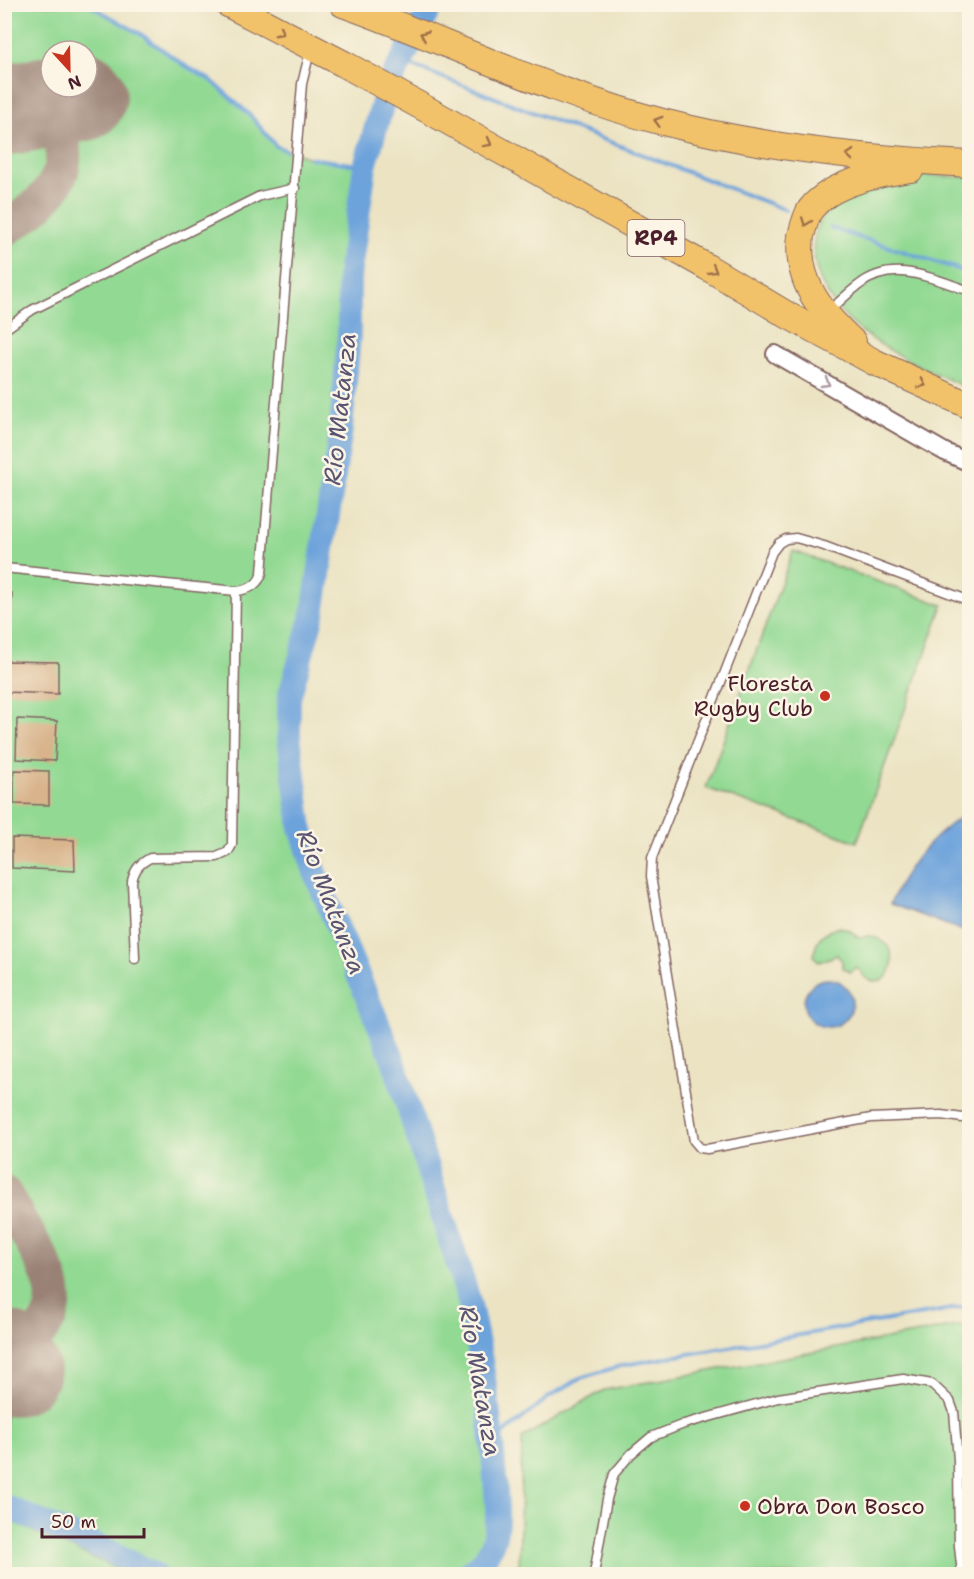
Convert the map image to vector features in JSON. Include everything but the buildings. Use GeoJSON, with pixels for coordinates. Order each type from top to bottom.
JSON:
{"type":"FeatureCollection","features":[{"type":"Feature","properties":{"kind":"main road","name":"RP4"},"geometry":{"type":"LineString","coordinates":[[228,4],[437,115],[707,267],[789,316],[874,362],[969,406]]}},
{"type":"Feature","properties":{"kind":"main road"},"geometry":{"type":"LineString","coordinates":[[343,4],[586,98],[663,122],[755,143],[834,153],[960,164]]}},
{"type":"Feature","properties":{"kind":"main road"},"geometry":{"type":"LineString","coordinates":[[874,362],[826,314],[807,285],[799,253],[802,229],[810,210],[826,196],[852,181],[885,173],[960,164]]}},
{"type":"Feature","properties":{"kind":"street"},"geometry":{"type":"LineString","coordinates":[[775,354],[945,452],[969,463]]}},
{"type":"Feature","properties":{"kind":"lane"},"geometry":{"type":"LineString","coordinates":[[4,568],[236,591],[254,586],[260,581],[303,84],[311,48]]}},
{"type":"Feature","properties":{"kind":"lane"},"geometry":{"type":"LineString","coordinates":[[4,330],[32,310],[260,196],[295,188]]}},
{"type":"Feature","properties":{"kind":"lane"},"geometry":{"type":"LineString","coordinates":[[826,314],[861,284],[872,277],[890,271],[911,272],[969,291]]}},
{"type":"Feature","properties":{"kind":"lane"},"geometry":{"type":"LineString","coordinates":[[969,601],[824,546],[796,538],[786,539],[779,543],[772,552],[652,858],[651,876],[694,1141],[700,1148],[707,1149],[871,1118],[941,1115],[969,1119]]}},
{"type":"Feature","properties":{"kind":"lane"},"geometry":{"type":"LineString","coordinates":[[135,959],[132,881],[135,869],[150,858],[217,857],[228,852],[232,845],[236,591]]}},
{"type":"Feature","properties":{"kind":"lane"},"geometry":{"type":"LineString","coordinates":[[594,1575],[607,1499],[614,1474],[631,1454],[651,1437],[684,1424],[778,1398],[903,1379],[933,1384],[950,1401],[954,1412],[962,1575]]}},
{"type":"Feature","properties":{"kind":"green space"},"geometry":{"type":"Polygon","coordinates":[[[5,5],[88,5],[139,33],[184,65],[212,81],[250,115],[276,146],[310,158],[365,166],[349,277],[349,336],[341,429],[313,614],[289,698],[289,739],[301,828],[316,875],[393,1059],[468,1297],[482,1364],[497,1505],[495,1537],[490,1550],[477,1566],[466,1574],[154,1574],[111,1552],[5,1506],[5,5]]]}},
{"type":"Feature","properties":{"kind":"green space"},"geometry":{"type":"Polygon","coordinates":[[[922,176],[969,177],[969,389],[895,353],[854,325],[831,299],[816,268],[815,236],[821,221],[833,206],[852,193],[863,189],[922,176]]]}},
{"type":"Feature","properties":{"kind":"green space","name":"Floresta Rugby Club"},"geometry":{"type":"Polygon","coordinates":[[[793,551],[943,605],[857,842],[706,788],[793,551]]]}},
{"type":"Feature","properties":{"kind":"green space"},"geometry":{"type":"Polygon","coordinates":[[[840,927],[849,930],[859,938],[875,937],[888,947],[892,954],[891,969],[882,980],[876,982],[867,979],[856,967],[850,972],[843,968],[842,961],[837,955],[819,962],[814,956],[818,940],[829,931],[840,927]]]}},
{"type":"Feature","properties":{"kind":"green space","name":"Obra Don Bosco"},"geometry":{"type":"Polygon","coordinates":[[[969,1324],[969,1574],[519,1574],[522,1438],[604,1390],[969,1324]]]}},
{"type":"Feature","properties":{"kind":"green space"},"geometry":{"type":"Polygon","coordinates":[[[4,1518],[129,1574],[5,1574],[4,1518]]]}},
{"type":"Feature","properties":{"kind":"water"},"geometry":{"type":"Polygon","coordinates":[[[959,818],[969,834],[969,933],[890,904],[903,878],[918,856],[959,818]]]}},
{"type":"Feature","properties":{"kind":"water"},"geometry":{"type":"Polygon","coordinates":[[[823,979],[833,979],[848,989],[852,1003],[851,1012],[842,1023],[833,1027],[823,1027],[808,1017],[804,1008],[804,998],[814,983],[823,979]]]}},
{"type":"Feature","properties":{"kind":"waterway"},"geometry":{"type":"LineString","coordinates":[[88,4],[139,33],[184,65],[212,81],[250,115],[276,146],[286,150]]}},
{"type":"Feature","properties":{"kind":"waterway","name":"Río Matanza"},"geometry":{"type":"LineString","coordinates":[[432,4],[387,88],[365,166],[349,277],[349,336],[341,429],[313,614],[289,698],[289,739],[301,828],[316,875],[393,1059],[473,1319],[488,1410],[497,1524],[490,1550],[482,1561],[466,1574]]}},
{"type":"Feature","properties":{"kind":"waterway"},"geometry":{"type":"LineString","coordinates":[[400,61],[786,210]]}},
{"type":"Feature","properties":{"kind":"waterway"},"geometry":{"type":"LineString","coordinates":[[310,158],[365,166]]}},
{"type":"Feature","properties":{"kind":"waterway"},"geometry":{"type":"LineString","coordinates":[[831,228],[970,273]]}},
{"type":"Feature","properties":{"kind":"waterway"},"geometry":{"type":"LineString","coordinates":[[493,1442],[549,1397],[580,1378],[624,1365],[970,1306]]}},
{"type":"Feature","properties":{"kind":"waterway","name":"Río Matanza"},"geometry":{"type":"LineString","coordinates":[[4,1506],[111,1552],[154,1574]]}},
{"type":"Feature","properties":{"kind":"taxiway"},"geometry":{"type":"LineString","coordinates":[[4,229],[42,201],[56,183],[61,172],[63,146],[57,101]]}},
{"type":"Feature","properties":{"kind":"taxiway"},"geometry":{"type":"LineString","coordinates":[[4,1194],[47,1270],[54,1300],[46,1324],[23,1347],[6,1359]]}},
{"type":"Feature","properties":{"kind":"runway"},"geometry":{"type":"LineString","coordinates":[[4,110],[64,99]]}},
{"type":"Feature","properties":{"kind":"runway"},"geometry":{"type":"LineString","coordinates":[[4,1356],[14,1370]]}},
{"type":"Feature","properties":{"kind":"place","name":"Floresta Rugby Club"},"geometry":{"type":"Point","coordinates":[825,696]}},
{"type":"Feature","properties":{"kind":"place","name":"Obra Don Bosco"},"geometry":{"type":"Point","coordinates":[745,1506]}}]}
